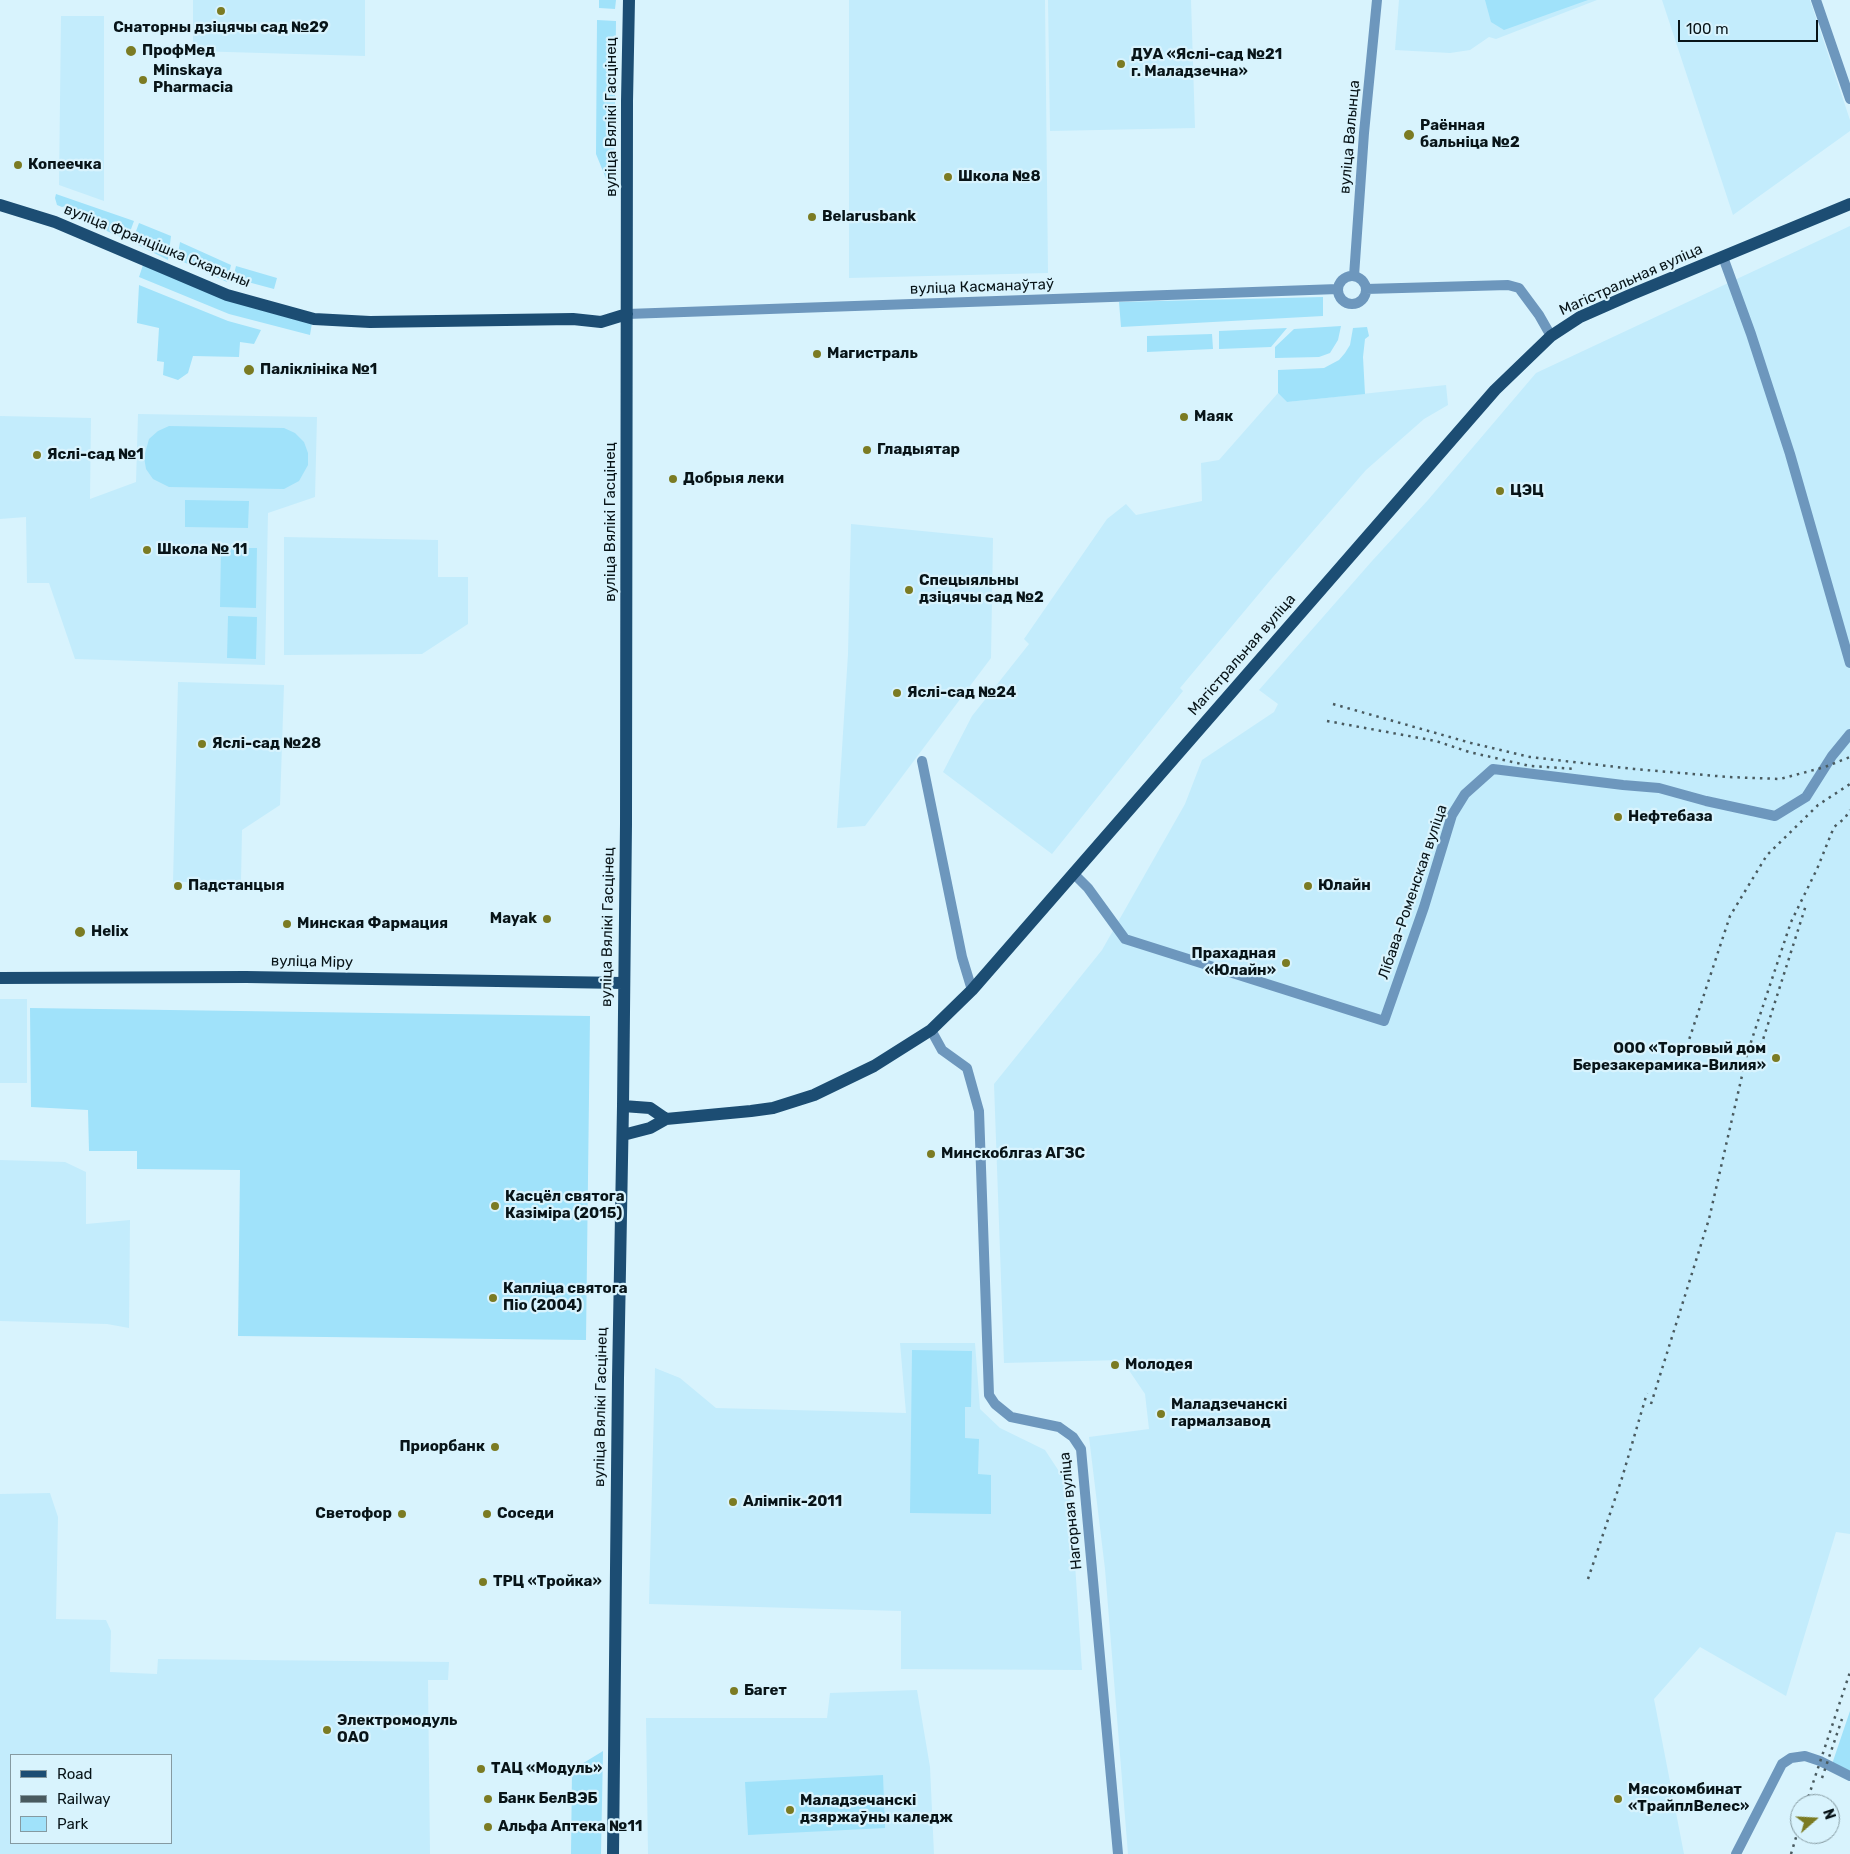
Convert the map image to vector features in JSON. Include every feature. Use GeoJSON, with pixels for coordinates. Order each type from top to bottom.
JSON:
{"type":"FeatureCollection","features":[{"type":"Feature","properties":{"kind":"main road","name":"вуліца Вялікі Гасцінец"},"geometry":{"type":"LineString","coordinates":[[613,1854],[618,1378],[623,1135],[629,0]]}},
{"type":"Feature","properties":{"kind":"main road","name":"Магістральная вуліца"},"geometry":{"type":"LineString","coordinates":[[666,1119],[773,1108],[814,1095],[874,1066],[930,1030],[972,990],[1489,397],[1550,336],[1580,317],[1850,204]]}},
{"type":"Feature","properties":{"kind":"main road","name":"вуліца Францішка Скарыны"},"geometry":{"type":"LineString","coordinates":[[0,205],[55,222],[228,295],[314,319],[370,322],[573,319],[601,313],[627,314]]}},
{"type":"Feature","properties":{"kind":"main road","name":"вуліца Міру"},"geometry":{"type":"LineString","coordinates":[[0,978],[315,977],[464,982],[623,983]]}},
{"type":"Feature","properties":{"kind":"main road"},"geometry":{"type":"LineString","coordinates":[[623,1106],[650,1108],[666,1119],[650,1128],[623,1135]]}},
{"type":"Feature","properties":{"kind":"street","name":"вуліца Валынца"},"geometry":{"type":"LineString","coordinates":[[1354,276],[1364,133],[1377,0]]}},
{"type":"Feature","properties":{"kind":"street"},"geometry":{"type":"LineString","coordinates":[[1816,0],[1850,100]]}},
{"type":"Feature","properties":{"kind":"street"},"geometry":{"type":"LineString","coordinates":[[1723,257],[1751,334],[1790,454],[1850,663]]}},
{"type":"Feature","properties":{"kind":"street"},"geometry":{"type":"LineString","coordinates":[[1354,276],[1361,279],[1366,289],[1363,299],[1351,305],[1343,301],[1338,289],[1343,279],[1354,276]]}},
{"type":"Feature","properties":{"kind":"street"},"geometry":{"type":"LineString","coordinates":[[1366,289],[1502,285],[1519,288],[1539,315],[1550,336]]}},
{"type":"Feature","properties":{"kind":"street","name":"вуліца Касманаўтаў"},"geometry":{"type":"LineString","coordinates":[[627,314],[1338,289]]}},
{"type":"Feature","properties":{"kind":"street","name":"Лібава-Роменская вуліца"},"geometry":{"type":"LineString","coordinates":[[1073,873],[1088,888],[1125,938],[1384,1021],[1424,907],[1452,816],[1465,794],[1493,768],[1660,788],[1706,801],[1775,816],[1806,797],[1832,756],[1850,734]]}},
{"type":"Feature","properties":{"kind":"street"},"geometry":{"type":"LineString","coordinates":[[922,761],[962,957],[972,990]]}},
{"type":"Feature","properties":{"kind":"street","name":"Нагорная вуліца"},"geometry":{"type":"LineString","coordinates":[[930,1030],[942,1050],[967,1068],[979,1111],[989,1395],[995,1404],[1011,1417],[1059,1427],[1077,1441],[1081,1449],[1118,1854]]}},
{"type":"Feature","properties":{"kind":"street"},"geometry":{"type":"LineString","coordinates":[[1736,1854],[1782,1764],[1791,1758],[1805,1756],[1820,1761],[1850,1776]]}},
{"type":"Feature","properties":{"kind":"shaded area"},"geometry":{"type":"Polygon","coordinates":[[[193,0],[365,0],[365,56],[193,51],[193,0]]]}},
{"type":"Feature","properties":{"kind":"shaded area","name":"Школа №8"},"geometry":{"type":"Polygon","coordinates":[[[849,0],[1045,0],[1048,273],[849,278],[849,0]]]}},
{"type":"Feature","properties":{"kind":"shaded area","name":"ДУА «Яслі-сад №21 г. Маладзечна»"},"geometry":{"type":"Polygon","coordinates":[[[1048,0],[1191,0],[1195,128],[1050,131],[1048,0]]]}},
{"type":"Feature","properties":{"kind":"shaded area"},"geometry":{"type":"Polygon","coordinates":[[[1399,0],[1597,0],[1496,39],[1489,37],[1470,50],[1450,53],[1395,50],[1399,0]]]}},
{"type":"Feature","properties":{"kind":"shaded area"},"geometry":{"type":"Polygon","coordinates":[[[1662,0],[1810,0],[1850,120],[1850,131],[1733,215],[1662,0]]]}},
{"type":"Feature","properties":{"kind":"shaded area"},"geometry":{"type":"Polygon","coordinates":[[[61,16],[104,16],[104,201],[59,185],[61,16]]]}},
{"type":"Feature","properties":{"kind":"shaded area"},"geometry":{"type":"Polygon","coordinates":[[[1850,226],[1850,1534],[1836,1532],[1786,1696],[1700,1647],[1654,1699],[1684,1854],[1128,1854],[1105,1569],[1089,1437],[1149,1429],[1145,1394],[1122,1360],[1004,1363],[994,1084],[1102,950],[1185,804],[1202,760],[1274,712],[1278,704],[1259,690],[1428,500],[1536,373],[1850,226]]]}},
{"type":"Feature","properties":{"kind":"shaded area"},"geometry":{"type":"Polygon","coordinates":[[[1446,385],[1448,405],[1424,419],[1366,470],[1180,688],[1183,691],[1052,854],[943,772],[972,716],[1029,644],[1024,639],[1107,519],[1126,504],[1136,515],[1202,501],[1201,463],[1219,460],[1278,393],[1287,402],[1446,385]]]}},
{"type":"Feature","properties":{"kind":"shaded area","name":"Школа № 11"},"geometry":{"type":"Polygon","coordinates":[[[138,414],[317,417],[315,497],[268,513],[265,665],[75,659],[49,583],[27,583],[26,517],[0,519],[0,416],[91,418],[90,499],[136,482],[138,414]]]}},
{"type":"Feature","properties":{"kind":"shaded area"},"geometry":{"type":"Polygon","coordinates":[[[851,524],[993,538],[991,658],[865,826],[837,828],[848,654],[851,524]]]}},
{"type":"Feature","properties":{"kind":"shaded area"},"geometry":{"type":"Polygon","coordinates":[[[284,537],[438,540],[438,577],[468,577],[468,624],[422,654],[284,655],[284,537]]]}},
{"type":"Feature","properties":{"kind":"shaded area"},"geometry":{"type":"Polygon","coordinates":[[[178,682],[284,685],[280,805],[242,830],[241,882],[173,882],[178,682]]]}},
{"type":"Feature","properties":{"kind":"shaded area"},"geometry":{"type":"Polygon","coordinates":[[[0,999],[27,999],[27,1083],[0,1083],[0,999]]]}},
{"type":"Feature","properties":{"kind":"shaded area"},"geometry":{"type":"Polygon","coordinates":[[[0,1160],[65,1162],[86,1172],[86,1224],[130,1220],[129,1328],[107,1324],[0,1321],[0,1160]]]}},
{"type":"Feature","properties":{"kind":"shaded area"},"geometry":{"type":"Polygon","coordinates":[[[900,1343],[975,1343],[980,1409],[1000,1428],[1045,1450],[1070,1488],[1082,1670],[901,1669],[901,1611],[649,1604],[655,1368],[680,1378],[716,1408],[906,1413],[900,1343]]]}},
{"type":"Feature","properties":{"kind":"shaded area"},"geometry":{"type":"Polygon","coordinates":[[[50,1493],[58,1517],[56,1619],[106,1620],[111,1631],[110,1672],[157,1674],[158,1659],[449,1662],[448,1680],[428,1680],[430,1854],[0,1854],[0,1494],[50,1493]]]}},
{"type":"Feature","properties":{"kind":"shaded area","name":"Маладзечанскі дзяржаўны каледж"},"geometry":{"type":"Polygon","coordinates":[[[917,1690],[930,1767],[934,1854],[648,1854],[646,1718],[827,1718],[830,1693],[917,1690]]]}},
{"type":"Feature","properties":{"kind":"green space"},"geometry":{"type":"Polygon","coordinates":[[[599,0],[616,0],[615,9],[599,8],[599,0]]]}},
{"type":"Feature","properties":{"kind":"green space"},"geometry":{"type":"Polygon","coordinates":[[[1485,0],[1588,0],[1504,30],[1491,22],[1485,0]]]}},
{"type":"Feature","properties":{"kind":"green space"},"geometry":{"type":"Polygon","coordinates":[[[597,20],[616,21],[614,190],[609,186],[596,154],[597,20]]]}},
{"type":"Feature","properties":{"kind":"green space"},"geometry":{"type":"Polygon","coordinates":[[[56,194],[134,221],[127,240],[71,215],[71,208],[57,205],[56,194]]]}},
{"type":"Feature","properties":{"kind":"green space"},"geometry":{"type":"Polygon","coordinates":[[[139,223],[171,236],[168,260],[132,242],[139,223]]]}},
{"type":"Feature","properties":{"kind":"green space"},"geometry":{"type":"Polygon","coordinates":[[[180,242],[231,265],[227,282],[177,259],[180,242]]]}},
{"type":"Feature","properties":{"kind":"green space"},"geometry":{"type":"Polygon","coordinates":[[[143,265],[312,323],[310,335],[229,314],[139,277],[143,265]]]}},
{"type":"Feature","properties":{"kind":"green space"},"geometry":{"type":"Polygon","coordinates":[[[236,266],[277,278],[274,289],[233,278],[236,266]]]}},
{"type":"Feature","properties":{"kind":"green space"},"geometry":{"type":"Polygon","coordinates":[[[139,285],[228,321],[261,330],[254,344],[240,342],[239,357],[193,356],[188,373],[178,380],[163,375],[164,362],[157,361],[159,328],[137,323],[139,285]]]}},
{"type":"Feature","properties":{"kind":"green space"},"geometry":{"type":"Polygon","coordinates":[[[1323,297],[1323,316],[1121,327],[1119,302],[1323,297]]]}},
{"type":"Feature","properties":{"kind":"green space"},"geometry":{"type":"Polygon","coordinates":[[[1341,326],[1338,340],[1330,353],[1319,357],[1275,358],[1275,347],[1294,329],[1341,326]]]}},
{"type":"Feature","properties":{"kind":"green space"},"geometry":{"type":"Polygon","coordinates":[[[1367,327],[1369,336],[1365,339],[1363,357],[1365,394],[1287,402],[1278,393],[1278,370],[1324,368],[1339,360],[1345,353],[1350,345],[1353,328],[1367,327]]]}},
{"type":"Feature","properties":{"kind":"green space"},"geometry":{"type":"Polygon","coordinates":[[[1287,328],[1271,347],[1219,349],[1219,331],[1287,328]]]}},
{"type":"Feature","properties":{"kind":"green space"},"geometry":{"type":"Polygon","coordinates":[[[1212,334],[1213,349],[1147,352],[1147,336],[1212,334]]]}},
{"type":"Feature","properties":{"kind":"green space"},"geometry":{"type":"Polygon","coordinates":[[[169,426],[284,428],[295,433],[304,442],[308,453],[308,465],[299,481],[284,489],[169,487],[153,479],[146,469],[144,457],[149,439],[158,431],[169,426]]]}},
{"type":"Feature","properties":{"kind":"green space"},"geometry":{"type":"Polygon","coordinates":[[[185,500],[249,501],[248,528],[185,527],[185,500]]]}},
{"type":"Feature","properties":{"kind":"green space"},"geometry":{"type":"Polygon","coordinates":[[[221,548],[257,548],[256,608],[220,607],[221,548]]]}},
{"type":"Feature","properties":{"kind":"green space"},"geometry":{"type":"Polygon","coordinates":[[[228,616],[257,617],[256,659],[227,658],[228,616]]]}},
{"type":"Feature","properties":{"kind":"green space"},"geometry":{"type":"Polygon","coordinates":[[[30,1008],[590,1016],[586,1340],[238,1336],[240,1170],[137,1169],[137,1151],[89,1151],[88,1110],[31,1107],[30,1008]]]}},
{"type":"Feature","properties":{"kind":"green space"},"geometry":{"type":"Polygon","coordinates":[[[912,1350],[972,1351],[971,1407],[965,1407],[965,1438],[979,1439],[978,1474],[991,1475],[991,1514],[910,1513],[912,1350]]]}},
{"type":"Feature","properties":{"kind":"green space"},"geometry":{"type":"Polygon","coordinates":[[[1850,1711],[1850,1776],[1831,1767],[1850,1711]]]}},
{"type":"Feature","properties":{"kind":"green space"},"geometry":{"type":"Polygon","coordinates":[[[603,1751],[601,1854],[571,1854],[572,1770],[603,1751]]]}},
{"type":"Feature","properties":{"kind":"green space"},"geometry":{"type":"Polygon","coordinates":[[[883,1775],[885,1828],[748,1835],[745,1782],[883,1775]]]}},
{"type":"Feature","properties":{"kind":"railway"},"geometry":{"type":"LineString","coordinates":[[1333,704],[1471,743],[1530,757],[1634,769],[1728,777],[1780,779],[1825,767],[1850,757]]}},
{"type":"Feature","properties":{"kind":"railway"},"geometry":{"type":"LineString","coordinates":[[1327,721],[1436,741],[1469,752],[1530,766],[1575,769]]}},
{"type":"Feature","properties":{"kind":"railway"},"geometry":{"type":"LineString","coordinates":[[1687,1046],[1730,916],[1767,855],[1818,805],[1850,784]]}},
{"type":"Feature","properties":{"kind":"railway"},"geometry":{"type":"LineString","coordinates":[[1651,1404],[1709,1219],[1747,1054],[1791,922],[1817,869],[1834,827],[1845,818],[1850,810]]}},
{"type":"Feature","properties":{"kind":"railway"},"geometry":{"type":"LineString","coordinates":[[1761,1046],[1806,905]]}},
{"type":"Feature","properties":{"kind":"railway"},"geometry":{"type":"LineString","coordinates":[[1588,1579],[1622,1478],[1647,1393]]}},
{"type":"Feature","properties":{"kind":"railway"},"geometry":{"type":"LineString","coordinates":[[1809,1794],[1850,1672]]}},
{"type":"Feature","properties":{"kind":"railway"},"geometry":{"type":"LineString","coordinates":[[1822,1778],[1842,1719]]}},
{"type":"Feature","properties":{"kind":"railway"},"geometry":{"type":"LineString","coordinates":[[1791,1854],[1794,1844]]}},
{"type":"Feature","properties":{"kind":"place","name":"Снаторны дзіцячы сад №29"},"geometry":{"type":"Point","coordinates":[221,11]}},
{"type":"Feature","properties":{"kind":"place","name":"ПрофМед"},"geometry":{"type":"Point","coordinates":[131,51]}},
{"type":"Feature","properties":{"kind":"place","name":"ДУА «Яслі-сад №21 г. Маладзечна»"},"geometry":{"type":"Point","coordinates":[1121,64]}},
{"type":"Feature","properties":{"kind":"place","name":"Minskaya Pharmacia"},"geometry":{"type":"Point","coordinates":[143,80]}},
{"type":"Feature","properties":{"kind":"place","name":"Раённая бальніца №2"},"geometry":{"type":"Point","coordinates":[1409,135]}},
{"type":"Feature","properties":{"kind":"place","name":"Копеечка"},"geometry":{"type":"Point","coordinates":[18,165]}},
{"type":"Feature","properties":{"kind":"place","name":"Школа №8"},"geometry":{"type":"Point","coordinates":[948,177]}},
{"type":"Feature","properties":{"kind":"place","name":"Belarusbank"},"geometry":{"type":"Point","coordinates":[812,217]}},
{"type":"Feature","properties":{"kind":"place","name":"Магистраль"},"geometry":{"type":"Point","coordinates":[817,354]}},
{"type":"Feature","properties":{"kind":"place","name":"Паліклініка №1"},"geometry":{"type":"Point","coordinates":[249,370]}},
{"type":"Feature","properties":{"kind":"place","name":"Маяк"},"geometry":{"type":"Point","coordinates":[1184,417]}},
{"type":"Feature","properties":{"kind":"place","name":"Гладыятар"},"geometry":{"type":"Point","coordinates":[867,450]}},
{"type":"Feature","properties":{"kind":"place","name":"Яслі-сад №1"},"geometry":{"type":"Point","coordinates":[37,455]}},
{"type":"Feature","properties":{"kind":"place","name":"Добрыя леки"},"geometry":{"type":"Point","coordinates":[673,479]}},
{"type":"Feature","properties":{"kind":"place","name":"ЦЭЦ"},"geometry":{"type":"Point","coordinates":[1500,491]}},
{"type":"Feature","properties":{"kind":"place","name":"Школа № 11"},"geometry":{"type":"Point","coordinates":[147,550]}},
{"type":"Feature","properties":{"kind":"place","name":"Спецыяльны дзіцячы сад №2"},"geometry":{"type":"Point","coordinates":[909,590]}},
{"type":"Feature","properties":{"kind":"place","name":"Яслі-сад №24"},"geometry":{"type":"Point","coordinates":[897,693]}},
{"type":"Feature","properties":{"kind":"place","name":"Яслі-сад №28"},"geometry":{"type":"Point","coordinates":[202,744]}},
{"type":"Feature","properties":{"kind":"place","name":"Нефтебаза"},"geometry":{"type":"Point","coordinates":[1618,817]}},
{"type":"Feature","properties":{"kind":"place","name":"Падстанцыя"},"geometry":{"type":"Point","coordinates":[178,886]}},
{"type":"Feature","properties":{"kind":"place","name":"Юлайн"},"geometry":{"type":"Point","coordinates":[1308,886]}},
{"type":"Feature","properties":{"kind":"place","name":"Mayak"},"geometry":{"type":"Point","coordinates":[547,919]}},
{"type":"Feature","properties":{"kind":"place","name":"Минская Фармация"},"geometry":{"type":"Point","coordinates":[287,924]}},
{"type":"Feature","properties":{"kind":"place","name":"Helix"},"geometry":{"type":"Point","coordinates":[80,932]}},
{"type":"Feature","properties":{"kind":"place","name":"Прахадная «Юлайн»"},"geometry":{"type":"Point","coordinates":[1286,963]}},
{"type":"Feature","properties":{"kind":"place","name":"ООО «Торговый дом Березакерамика-Вилия»"},"geometry":{"type":"Point","coordinates":[1776,1058]}},
{"type":"Feature","properties":{"kind":"place","name":"Минскоблгаз АГЗС"},"geometry":{"type":"Point","coordinates":[931,1154]}},
{"type":"Feature","properties":{"kind":"place","name":"Касцёл святога Казіміра (2015)"},"geometry":{"type":"Point","coordinates":[495,1206]}},
{"type":"Feature","properties":{"kind":"place","name":"Капліца святога Піо (2004)"},"geometry":{"type":"Point","coordinates":[493,1298]}},
{"type":"Feature","properties":{"kind":"place","name":"Молодея"},"geometry":{"type":"Point","coordinates":[1115,1365]}},
{"type":"Feature","properties":{"kind":"place","name":"Маладзечанскі гармалзавод"},"geometry":{"type":"Point","coordinates":[1161,1414]}},
{"type":"Feature","properties":{"kind":"place","name":"Приорбанк"},"geometry":{"type":"Point","coordinates":[495,1447]}},
{"type":"Feature","properties":{"kind":"place","name":"Алімпік-2011"},"geometry":{"type":"Point","coordinates":[733,1502]}},
{"type":"Feature","properties":{"kind":"place","name":"Светофор"},"geometry":{"type":"Point","coordinates":[402,1514]}},
{"type":"Feature","properties":{"kind":"place","name":"Соседи"},"geometry":{"type":"Point","coordinates":[487,1514]}},
{"type":"Feature","properties":{"kind":"place","name":"ТРЦ «Тройка»"},"geometry":{"type":"Point","coordinates":[483,1582]}},
{"type":"Feature","properties":{"kind":"place","name":"Багет"},"geometry":{"type":"Point","coordinates":[734,1691]}},
{"type":"Feature","properties":{"kind":"place","name":"Электромодуль ОАО"},"geometry":{"type":"Point","coordinates":[327,1730]}},
{"type":"Feature","properties":{"kind":"place","name":"ТАЦ «Модуль»"},"geometry":{"type":"Point","coordinates":[481,1769]}},
{"type":"Feature","properties":{"kind":"place","name":"Банк БелВЭБ"},"geometry":{"type":"Point","coordinates":[488,1799]}},
{"type":"Feature","properties":{"kind":"place","name":"Мясокомбинат «ТрайплВелес»"},"geometry":{"type":"Point","coordinates":[1618,1799]}},
{"type":"Feature","properties":{"kind":"place","name":"Маладзечанскі дзяржаўны каледж"},"geometry":{"type":"Point","coordinates":[790,1810]}},
{"type":"Feature","properties":{"kind":"place","name":"Альфа Аптека №11"},"geometry":{"type":"Point","coordinates":[488,1827]}}]}
